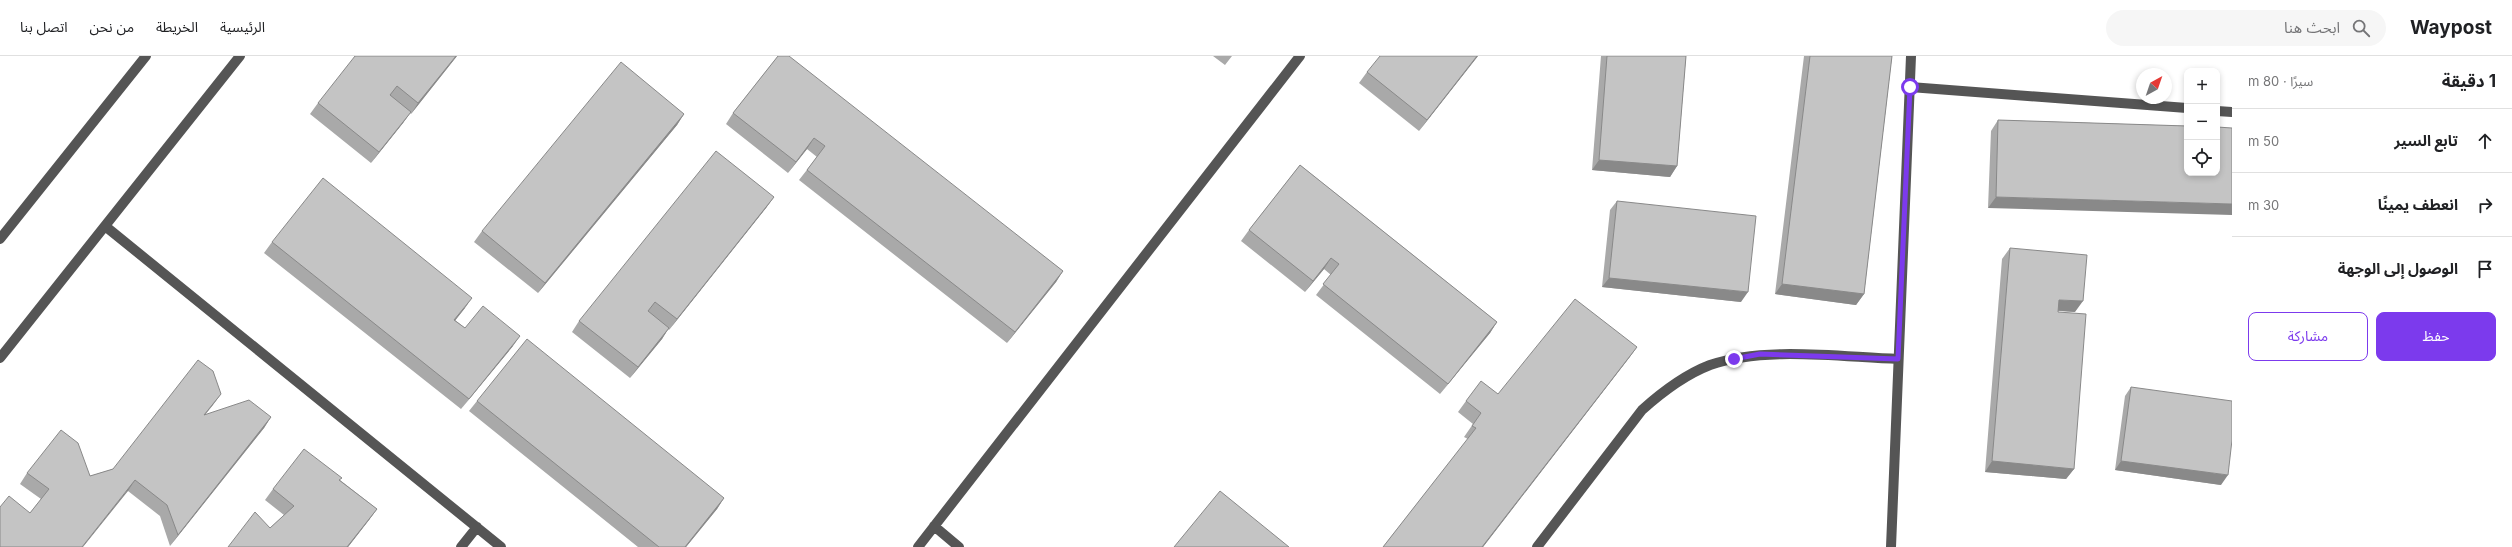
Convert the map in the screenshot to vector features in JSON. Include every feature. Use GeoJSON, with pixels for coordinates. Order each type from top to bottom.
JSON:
{"type":"FeatureCollection","features":[{"type":"Feature","properties":{"kind":"street"},"geometry":{"type":"LineString","coordinates":[[0,239],[146,56]]}},
{"type":"Feature","properties":{"kind":"street"},"geometry":{"type":"LineString","coordinates":[[0,358],[240,56]]}},
{"type":"Feature","properties":{"kind":"street"},"geometry":{"type":"LineString","coordinates":[[918,547],[1300,56]]}},
{"type":"Feature","properties":{"kind":"street"},"geometry":{"type":"LineString","coordinates":[[1890,547],[1911,56]]}},
{"type":"Feature","properties":{"kind":"street"},"geometry":{"type":"LineString","coordinates":[[1910,87],[2184,108]]}},
{"type":"Feature","properties":{"kind":"street"},"geometry":{"type":"LineString","coordinates":[[2220,111],[2232,112]]}},
{"type":"Feature","properties":{"kind":"street"},"geometry":{"type":"LineString","coordinates":[[104,226],[502,547]]}},
{"type":"Feature","properties":{"kind":"street"},"geometry":{"type":"LineString","coordinates":[[1537,547],[1642,410],[1663,391],[1687,376],[1710,366],[1760,354],[1898,359]]}},
{"type":"Feature","properties":{"kind":"street"},"geometry":{"type":"LineString","coordinates":[[934,526],[959,547]]}},
{"type":"Feature","properties":{"kind":"street"},"geometry":{"type":"LineString","coordinates":[[461,547],[477,527]]}},
{"type":"Feature","properties":{"kind":"building"},"geometry":{"type":"Polygon","coordinates":[[[355,56],[456,56],[418,103],[397,86],[390,95],[411,112],[379,152],[318,103],[355,56]]]}},
{"type":"Feature","properties":{"kind":"building"},"geometry":{"type":"Polygon","coordinates":[[[778,56],[789,56],[1063,271],[1015,332],[807,170],[825,146],[814,138],[796,162],[733,113],[778,56]]]}},
{"type":"Feature","properties":{"kind":"building"},"geometry":{"type":"Polygon","coordinates":[[[1380,56],[1477,56],[1427,120],[1367,72],[1380,56]]]}},
{"type":"Feature","properties":{"kind":"building"},"geometry":{"type":"Polygon","coordinates":[[[1607,56],[1686,56],[1677,166],[1599,160],[1607,56]]]}},
{"type":"Feature","properties":{"kind":"building"},"geometry":{"type":"Polygon","coordinates":[[[1810,56],[1892,56],[1864,294],[1782,284],[1810,56]]]}},
{"type":"Feature","properties":{"kind":"building"},"geometry":{"type":"Polygon","coordinates":[[[621,62],[684,114],[545,283],[482,231],[621,62]]]}},
{"type":"Feature","properties":{"kind":"building"},"geometry":{"type":"Polygon","coordinates":[[[1998,120],[2184,126],[2184,176],[2220,176],[2220,127],[2232,128],[2232,204],[1996,197],[1998,120]]]}},
{"type":"Feature","properties":{"kind":"building"},"geometry":{"type":"Polygon","coordinates":[[[716,151],[774,197],[677,319],[655,302],[648,311],[669,328],[638,367],[579,321],[716,151]]]}},
{"type":"Feature","properties":{"kind":"building"},"geometry":{"type":"Polygon","coordinates":[[[1300,165],[1497,322],[1448,384],[1323,284],[1339,264],[1331,258],[1313,281],[1249,230],[1300,165]]]}},
{"type":"Feature","properties":{"kind":"building"},"geometry":{"type":"Polygon","coordinates":[[[323,178],[472,298],[454,320],[465,328],[483,306],[520,336],[469,399],[272,242],[323,178]]]}},
{"type":"Feature","properties":{"kind":"building"},"geometry":{"type":"Polygon","coordinates":[[[1617,201],[1756,216],[1748,292],[1609,278],[1617,201]]]}},
{"type":"Feature","properties":{"kind":"building"},"geometry":{"type":"Polygon","coordinates":[[[2010,248],[2087,255],[2083,301],[2059,300],[2058,312],[2086,314],[2074,469],[1992,461],[2010,248]]]}},
{"type":"Feature","properties":{"kind":"building"},"geometry":{"type":"Polygon","coordinates":[[[1575,299],[1637,347],[1482,547],[1383,547],[1476,428],[1472,426],[1481,413],[1466,401],[1481,381],[1498,394],[1575,299]]]}},
{"type":"Feature","properties":{"kind":"building"},"geometry":{"type":"Polygon","coordinates":[[[527,339],[724,498],[685,547],[659,547],[477,401],[527,339]]]}},
{"type":"Feature","properties":{"kind":"building"},"geometry":{"type":"Polygon","coordinates":[[[198,360],[213,371],[221,394],[204,415],[249,400],[271,417],[178,535],[167,505],[135,480],[82,547],[0,547],[0,507],[9,496],[30,513],[49,489],[27,473],[61,430],[78,443],[90,476],[113,469],[198,360]]]}},
{"type":"Feature","properties":{"kind":"building"},"geometry":{"type":"Polygon","coordinates":[[[2131,387],[2232,401],[2232,440],[2228,475],[2121,461],[2131,387]]]}},
{"type":"Feature","properties":{"kind":"building"},"geometry":{"type":"Polygon","coordinates":[[[304,449],[342,478],[339,480],[377,509],[347,547],[228,547],[255,512],[270,528],[294,506],[273,489],[304,449]]]}},
{"type":"Feature","properties":{"kind":"building"},"geometry":{"type":"Polygon","coordinates":[[[1220,491],[1289,547],[1174,547],[1220,491]]]}},
{"type":"Feature","properties":{"kind":"route"},"geometry":{"type":"LineString","coordinates":[[1734,359],[1760,354],[1898,359],[1910,87]]}}]}
